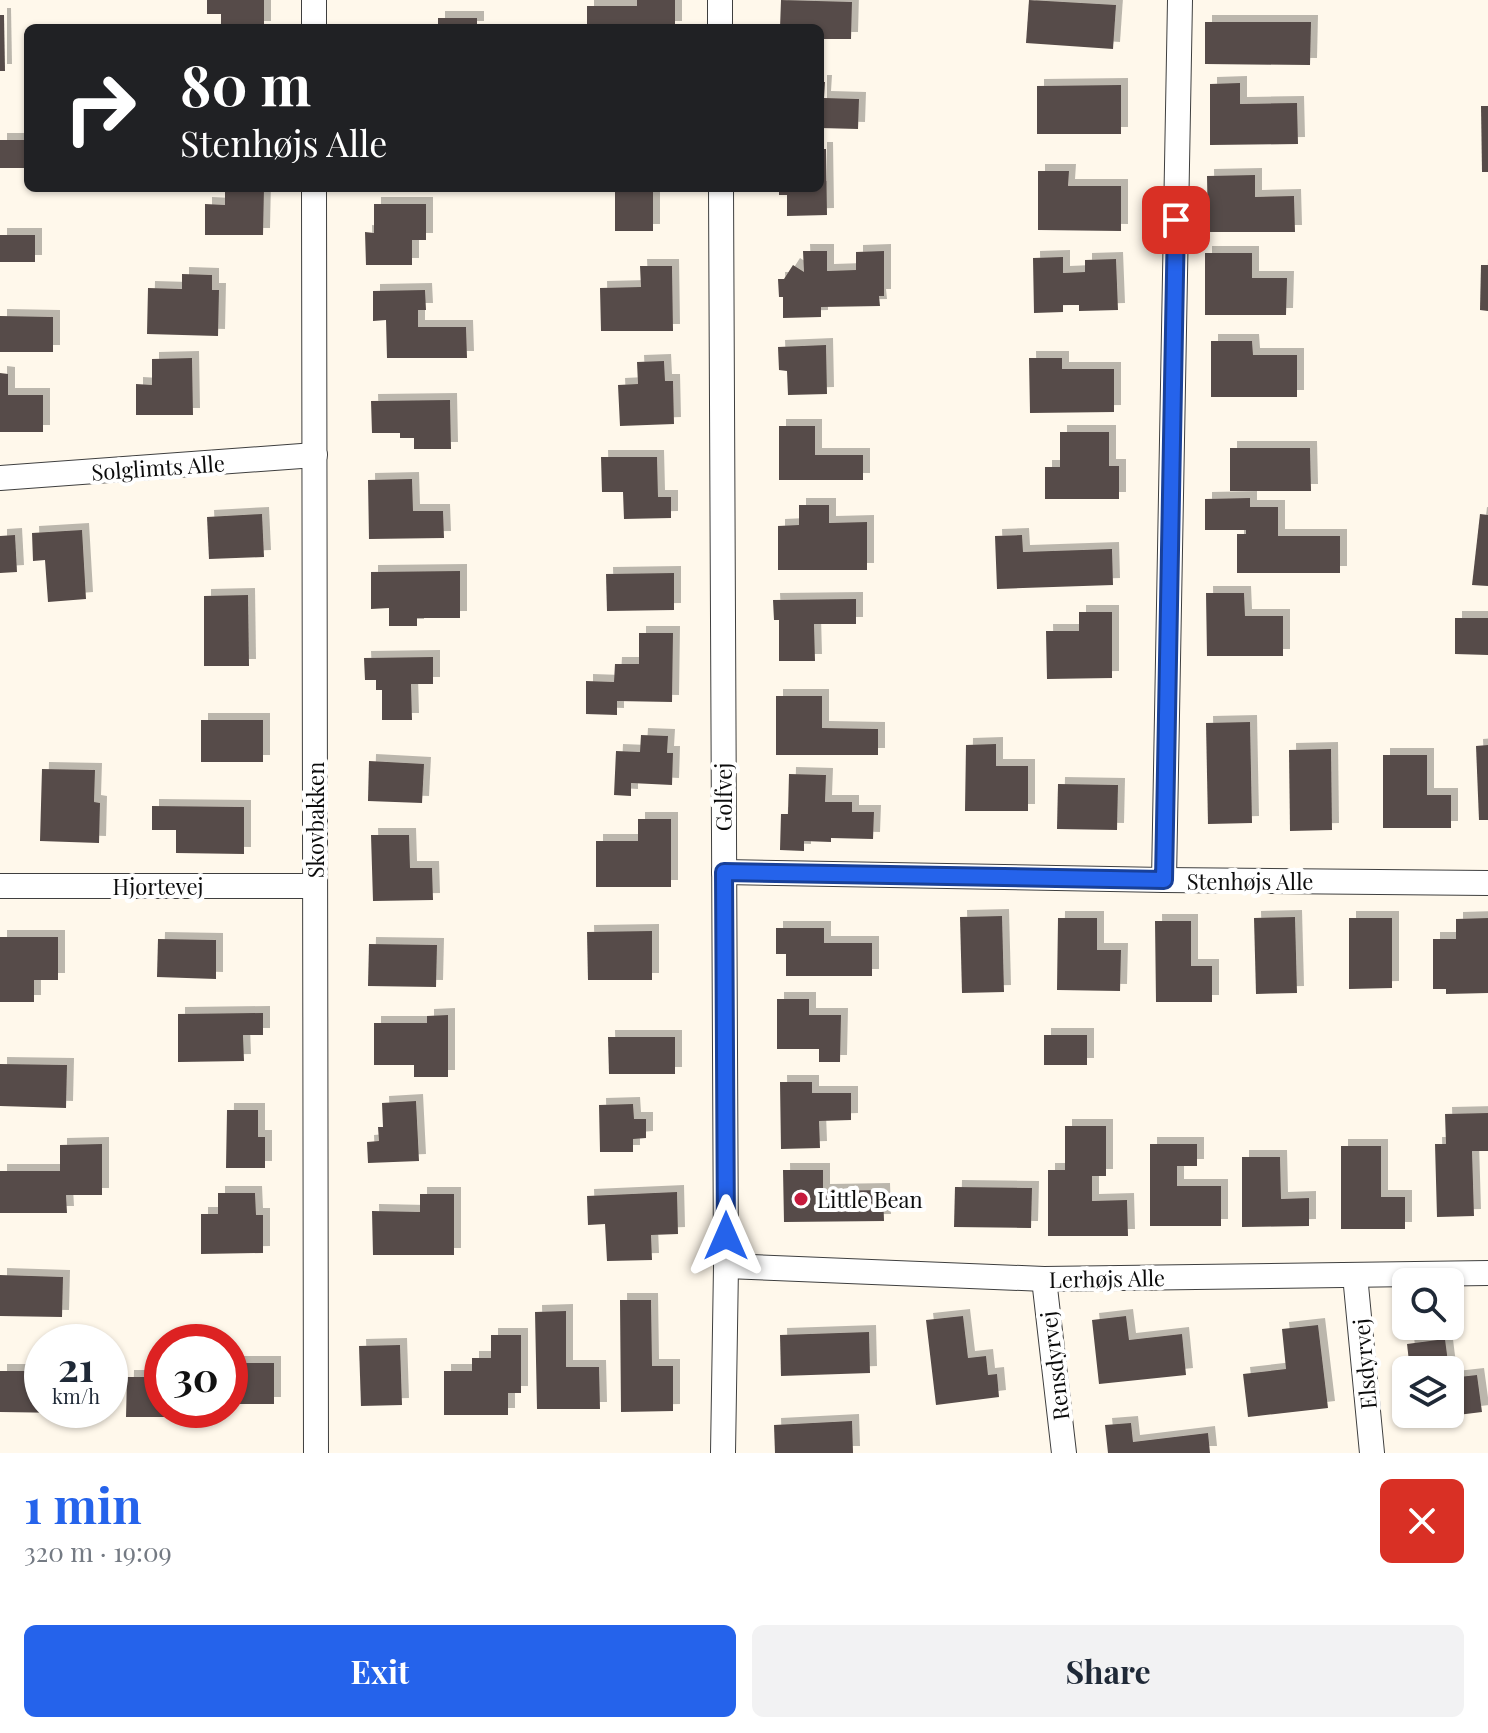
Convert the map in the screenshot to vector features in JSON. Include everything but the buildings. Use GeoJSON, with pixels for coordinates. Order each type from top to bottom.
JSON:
{"type":"FeatureCollection","features":[{"type":"Feature","properties":{"kind":"street"},"geometry":{"type":"LineString","coordinates":[[314,0],[314,24]]}},
{"type":"Feature","properties":{"kind":"street"},"geometry":{"type":"LineString","coordinates":[[720,0],[720,24]]}},
{"type":"Feature","properties":{"kind":"street"},"geometry":{"type":"LineString","coordinates":[[1164,880],[1180,0]]}},
{"type":"Feature","properties":{"kind":"street","name":"Skovbakken"},"geometry":{"type":"LineString","coordinates":[[314,192],[316,1453]]}},
{"type":"Feature","properties":{"kind":"street","name":"Golfvej"},"geometry":{"type":"LineString","coordinates":[[721,192],[726,1266],[723,1453]]}},
{"type":"Feature","properties":{"kind":"street","name":"Solglimts Alle"},"geometry":{"type":"LineString","coordinates":[[0,478],[315,455]]}},
{"type":"Feature","properties":{"kind":"street","name":"Stenhøjs Alle"},"geometry":{"type":"LineString","coordinates":[[724,872],[1488,883]]}},
{"type":"Feature","properties":{"kind":"street","name":"Hjortevej"},"geometry":{"type":"LineString","coordinates":[[0,886],[315,886]]}},
{"type":"Feature","properties":{"kind":"street","name":"Lerhøjs Alle"},"geometry":{"type":"LineString","coordinates":[[726,1266],[1044,1279],[1488,1273]]}},
{"type":"Feature","properties":{"kind":"street","name":"Elsdyrvej"},"geometry":{"type":"LineString","coordinates":[[1355,1275],[1372,1453]]}},
{"type":"Feature","properties":{"kind":"street","name":"Rensdyrvej"},"geometry":{"type":"LineString","coordinates":[[1044,1279],[1064,1453]]}},
{"type":"Feature","properties":{"kind":"place","name":"Little Bean"},"geometry":{"type":"Point","coordinates":[801,1199]}},
{"type":"Feature","properties":{"kind":"route"},"geometry":{"type":"LineString","coordinates":[[726,1236],[724,872],[1164,880],[1176,220]]}}]}
